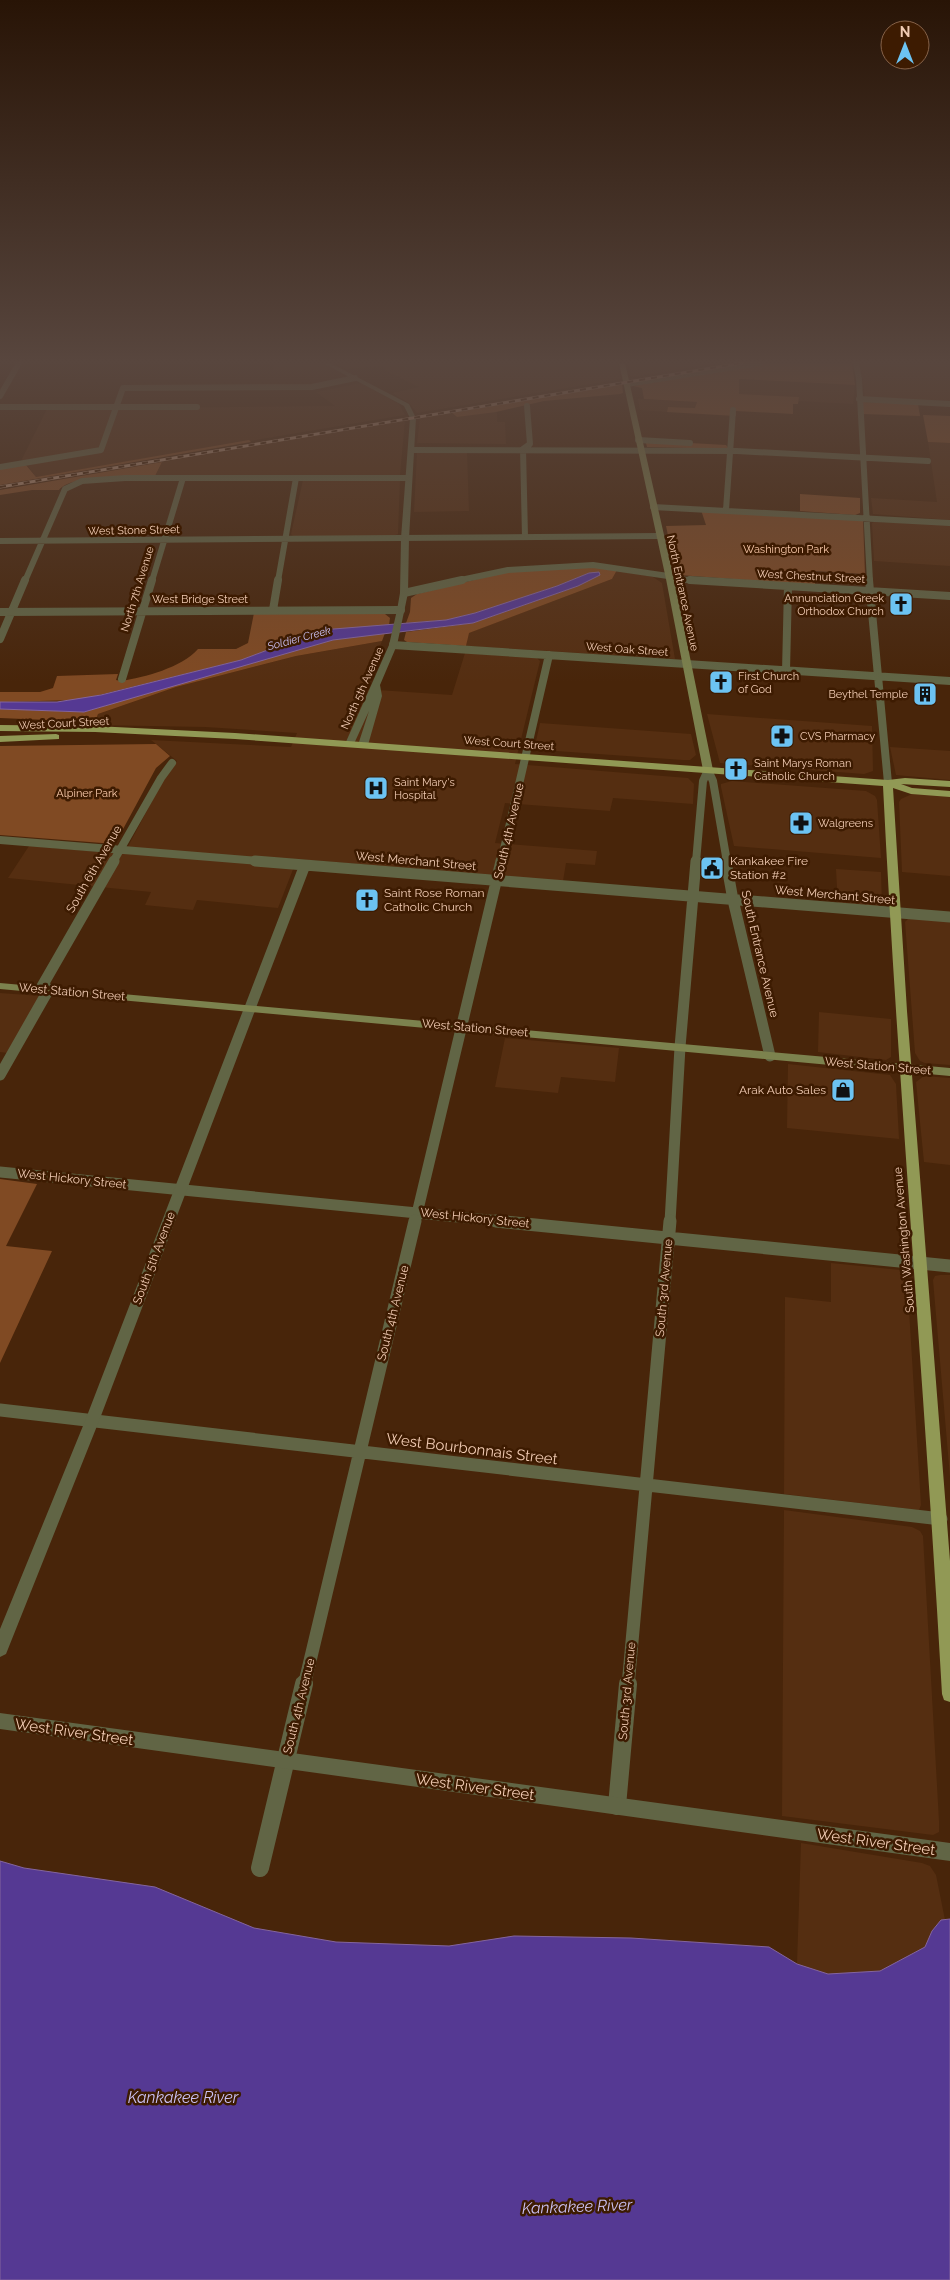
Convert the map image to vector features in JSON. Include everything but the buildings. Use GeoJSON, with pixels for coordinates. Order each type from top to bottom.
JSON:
{"type":"FeatureCollection","features":[{"type":"Feature","properties":{"kind":"main road","name":"North Entrance Avenue"},"geometry":{"type":"LineString","coordinates":[[645,469],[669,578],[708,770]]}},
{"type":"Feature","properties":{"kind":"main road","name":"West Court Street"},"geometry":{"type":"LineString","coordinates":[[0,728],[95,729],[235,736],[888,783],[905,781],[950,784]]}},
{"type":"Feature","properties":{"kind":"main road","name":"West Court Street"},"geometry":{"type":"LineString","coordinates":[[0,739],[93,735],[129,731]]}},
{"type":"Feature","properties":{"kind":"main road","name":"West Court Street"},"geometry":{"type":"LineString","coordinates":[[888,783],[911,791],[950,794]]}},
{"type":"Feature","properties":{"kind":"main road","name":"South Washington Avenue"},"geometry":{"type":"LineString","coordinates":[[888,783],[894,913],[941,1519],[950,1694]]}},
{"type":"Feature","properties":{"kind":"main road","name":"West Station Street"},"geometry":{"type":"LineString","coordinates":[[0,986],[950,1072]]}},
{"type":"Feature","properties":{"kind":"street","name":"North 5th Avenue"},"geometry":{"type":"LineString","coordinates":[[350,744],[394,641],[401,610],[404,593],[410,469]]}},
{"type":"Feature","properties":{"kind":"street"},"geometry":{"type":"LineString","coordinates":[[525,469],[525,537]]}},
{"type":"Feature","properties":{"kind":"street"},"geometry":{"type":"LineString","coordinates":[[726,510],[729,469]]}},
{"type":"Feature","properties":{"kind":"street"},"geometry":{"type":"LineString","coordinates":[[863,469],[870,591],[888,783]]}},
{"type":"Feature","properties":{"kind":"street"},"geometry":{"type":"LineString","coordinates":[[0,639],[67,486],[82,481],[125,478],[409,478]]}},
{"type":"Feature","properties":{"kind":"street","name":"North 7th Avenue"},"geometry":{"type":"LineString","coordinates":[[122,679],[183,478]]}},
{"type":"Feature","properties":{"kind":"street"},"geometry":{"type":"LineString","coordinates":[[273,610],[296,478]]}},
{"type":"Feature","properties":{"kind":"street"},"geometry":{"type":"LineString","coordinates":[[653,507],[950,523]]}},
{"type":"Feature","properties":{"kind":"street","name":"West Stone Street"},"geometry":{"type":"LineString","coordinates":[[0,541],[659,536]]}},
{"type":"Feature","properties":{"kind":"street","name":"West Chestnut Street"},"geometry":{"type":"LineString","coordinates":[[404,593],[508,570],[594,565],[669,578],[950,596]]}},
{"type":"Feature","properties":{"kind":"street"},"geometry":{"type":"LineString","coordinates":[[786,671],[788,586]]}},
{"type":"Feature","properties":{"kind":"street","name":"West Bridge Street"},"geometry":{"type":"LineString","coordinates":[[0,612],[401,610]]}},
{"type":"Feature","properties":{"kind":"street","name":"West Oak Street"},"geometry":{"type":"LineString","coordinates":[[394,641],[549,655],[950,681]]}},
{"type":"Feature","properties":{"kind":"street","name":"South 4th Avenue"},"geometry":{"type":"LineString","coordinates":[[260,1868],[418,1212],[549,655]]}},
{"type":"Feature","properties":{"kind":"street"},"geometry":{"type":"LineString","coordinates":[[363,745],[378,696],[376,685]]}},
{"type":"Feature","properties":{"kind":"street","name":"South 6th Avenue"},"geometry":{"type":"LineString","coordinates":[[0,1075],[120,850],[164,773],[172,763]]}},
{"type":"Feature","properties":{"kind":"street","name":"South 3rd Avenue"},"geometry":{"type":"LineString","coordinates":[[617,1806],[669,1237],[680,1047],[692,896],[703,781],[708,770]]}},
{"type":"Feature","properties":{"kind":"street","name":"South Entrance Avenue"},"geometry":{"type":"LineString","coordinates":[[708,770],[713,781],[733,900],[770,1056]]}},
{"type":"Feature","properties":{"kind":"street","name":"West Merchant Street"},"geometry":{"type":"LineString","coordinates":[[0,840],[950,917]]}},
{"type":"Feature","properties":{"kind":"street","name":"South 5th Avenue"},"geometry":{"type":"LineString","coordinates":[[0,1649],[92,1421],[305,865]]}},
{"type":"Feature","properties":{"kind":"street","name":"West Hickory Street"},"geometry":{"type":"LineString","coordinates":[[0,1172],[950,1266]]}},
{"type":"Feature","properties":{"kind":"street","name":"West Bourbonnais Street"},"geometry":{"type":"LineString","coordinates":[[0,1410],[941,1519]]}},
{"type":"Feature","properties":{"kind":"street","name":"West River Street"},"geometry":{"type":"LineString","coordinates":[[0,1721],[950,1852]]}},
{"type":"Feature","properties":{"kind":"shaded area"},"geometry":{"type":"Polygon","coordinates":[[[30,469],[81,469],[36,477],[30,469]]]}},
{"type":"Feature","properties":{"kind":"shaded area"},"geometry":{"type":"Polygon","coordinates":[[[158,469],[401,469],[400,475],[155,476],[158,469]]]}},
{"type":"Feature","properties":{"kind":"shaded area"},"geometry":{"type":"Polygon","coordinates":[[[416,469],[468,469],[469,511],[414,512],[416,469]]]}},
{"type":"Feature","properties":{"kind":"shaded area"},"geometry":{"type":"Polygon","coordinates":[[[932,469],[950,469],[950,520],[873,514],[871,498],[937,502],[932,469]]]}},
{"type":"Feature","properties":{"kind":"shaded area"},"geometry":{"type":"Polygon","coordinates":[[[303,480],[400,480],[398,534],[393,536],[293,536],[291,534],[303,480]]]}},
{"type":"Feature","properties":{"kind":"shaded area"},"geometry":{"type":"Polygon","coordinates":[[[872,523],[950,525],[950,566],[874,561],[872,523]]]}},
{"type":"Feature","properties":{"kind":"shaded area"},"geometry":{"type":"Polygon","coordinates":[[[617,570],[653,577],[662,583],[675,659],[466,646],[468,633],[612,579],[617,570]]]}},
{"type":"Feature","properties":{"kind":"shaded area","name":"Saint Mary's Hospital"},"geometry":{"type":"Polygon","coordinates":[[[382,641],[363,689],[452,695],[465,653],[537,658],[540,661],[515,764],[688,778],[694,784],[693,804],[613,798],[610,811],[505,803],[495,843],[597,851],[595,865],[566,863],[563,881],[297,859],[278,908],[197,900],[193,910],[145,905],[151,892],[8,878],[29,846],[124,854],[167,773],[177,761],[151,740],[291,747],[297,733],[205,727],[94,725],[98,714],[176,687],[296,656],[382,641]]]}},
{"type":"Feature","properties":{"kind":"shaded area"},"geometry":{"type":"Polygon","coordinates":[[[707,714],[872,726],[873,771],[864,774],[720,763],[707,714]]]}},
{"type":"Feature","properties":{"kind":"shaded area"},"geometry":{"type":"Polygon","coordinates":[[[540,723],[691,734],[696,755],[690,760],[683,760],[542,750],[535,746],[540,723]]]}},
{"type":"Feature","properties":{"kind":"shaded area"},"geometry":{"type":"Polygon","coordinates":[[[890,747],[950,751],[950,780],[896,775],[890,747]]]}},
{"type":"Feature","properties":{"kind":"shaded area"},"geometry":{"type":"Polygon","coordinates":[[[732,781],[866,791],[875,796],[877,800],[881,858],[734,846],[721,787],[721,784],[732,781]]]}},
{"type":"Feature","properties":{"kind":"shaded area"},"geometry":{"type":"Polygon","coordinates":[[[912,794],[950,796],[950,876],[902,872],[899,802],[901,799],[912,794]]]}},
{"type":"Feature","properties":{"kind":"shaded area"},"geometry":{"type":"Polygon","coordinates":[[[836,869],[881,872],[882,908],[838,905],[836,869]]]}},
{"type":"Feature","properties":{"kind":"shaded area"},"geometry":{"type":"Polygon","coordinates":[[[909,918],[950,921],[950,1065],[925,1063],[920,1061],[915,1053],[905,922],[909,918]]]}},
{"type":"Feature","properties":{"kind":"shaded area"},"geometry":{"type":"Polygon","coordinates":[[[0,993],[41,996],[8,1053],[0,1052],[0,993]]]}},
{"type":"Feature","properties":{"kind":"shaded area"},"geometry":{"type":"Polygon","coordinates":[[[819,1012],[891,1019],[891,1057],[886,1060],[818,1052],[819,1012]]]}},
{"type":"Feature","properties":{"kind":"shaded area"},"geometry":{"type":"Polygon","coordinates":[[[505,1038],[619,1048],[615,1082],[561,1077],[558,1093],[495,1087],[505,1038]]]}},
{"type":"Feature","properties":{"kind":"shaded area"},"geometry":{"type":"Polygon","coordinates":[[[788,1064],[890,1075],[896,1084],[899,1139],[787,1128],[788,1064]]]}},
{"type":"Feature","properties":{"kind":"shaded area"},"geometry":{"type":"Polygon","coordinates":[[[924,1076],[950,1078],[950,1165],[924,1162],[916,1082],[924,1076]]]}},
{"type":"Feature","properties":{"kind":"shaded area"},"geometry":{"type":"Polygon","coordinates":[[[831,1263],[900,1270],[907,1277],[921,1505],[919,1510],[784,1494],[785,1297],[831,1302],[831,1263]]]}},
{"type":"Feature","properties":{"kind":"shaded area"},"geometry":{"type":"Polygon","coordinates":[[[950,1275],[950,1477],[933,1280],[935,1276],[950,1275]]]}},
{"type":"Feature","properties":{"kind":"shaded area"},"geometry":{"type":"Polygon","coordinates":[[[784,1510],[912,1527],[920,1531],[923,1536],[939,1821],[939,1832],[933,1835],[782,1816],[784,1510]]]}},
{"type":"Feature","properties":{"kind":"shaded area"},"geometry":{"type":"Polygon","coordinates":[[[801,1843],[922,1863],[930,1866],[936,1875],[945,1920],[941,1920],[932,1931],[925,1947],[880,1971],[828,1974],[797,1964],[801,1843]]]}},
{"type":"Feature","properties":{"kind":"green space"},"geometry":{"type":"Polygon","coordinates":[[[0,469],[30,469],[36,477],[80,469],[91,469],[0,485],[0,469]]]}},
{"type":"Feature","properties":{"kind":"green space"},"geometry":{"type":"Polygon","coordinates":[[[119,469],[158,469],[155,476],[89,479],[76,481],[59,490],[32,490],[0,495],[0,490],[119,469]]]}},
{"type":"Feature","properties":{"kind":"green space"},"geometry":{"type":"Polygon","coordinates":[[[800,494],[860,498],[860,513],[855,515],[800,511],[800,494]]]}},
{"type":"Feature","properties":{"kind":"green space","name":"Washington Park"},"geometry":{"type":"Polygon","coordinates":[[[701,510],[863,520],[865,574],[815,571],[815,585],[679,575],[676,573],[666,526],[706,525],[701,510]]]}},
{"type":"Feature","properties":{"kind":"green space"},"geometry":{"type":"Polygon","coordinates":[[[596,567],[617,570],[612,579],[469,633],[466,646],[407,642],[404,640],[406,632],[473,623],[578,586],[599,575],[589,573],[557,586],[475,613],[446,620],[406,623],[410,612],[411,598],[417,594],[510,571],[596,567]]]}},
{"type":"Feature","properties":{"kind":"green space"},"geometry":{"type":"Polygon","coordinates":[[[254,613],[385,614],[390,618],[389,625],[308,636],[241,660],[79,700],[0,702],[0,692],[40,692],[53,688],[57,676],[118,674],[116,680],[121,681],[162,671],[191,656],[198,649],[236,649],[248,643],[254,613]]]}},
{"type":"Feature","properties":{"kind":"green space"},"geometry":{"type":"Polygon","coordinates":[[[385,633],[382,641],[296,656],[176,687],[98,714],[95,722],[0,718],[0,709],[84,712],[290,651],[333,640],[385,633]]]}},
{"type":"Feature","properties":{"kind":"green space","name":"Alpiner Park"},"geometry":{"type":"Polygon","coordinates":[[[156,744],[170,756],[156,768],[115,844],[0,835],[0,746],[156,744]]]}},
{"type":"Feature","properties":{"kind":"green space"},"geometry":{"type":"Polygon","coordinates":[[[0,1179],[37,1184],[6,1246],[52,1251],[0,1363],[0,1179]]]}},
{"type":"Feature","properties":{"kind":"water"},"geometry":{"type":"Polygon","coordinates":[[[599,572],[600,575],[578,586],[473,623],[333,640],[84,712],[0,709],[0,702],[57,702],[101,695],[241,660],[321,630],[446,620],[475,613],[557,586],[589,573],[599,572]]]}},
{"type":"Feature","properties":{"kind":"water","name":"Kankakee River"},"geometry":{"type":"Polygon","coordinates":[[[0,1861],[24,1868],[155,1887],[254,1928],[336,1942],[449,1946],[514,1936],[631,1938],[769,1947],[797,1964],[828,1974],[880,1971],[925,1947],[932,1931],[941,1920],[950,1919],[950,2280],[0,2280],[0,1861]]]}},
{"type":"Feature","properties":{"kind":"railway"},"geometry":{"type":"LineString","coordinates":[[0,487],[105,469]]}},
{"type":"Feature","properties":{"kind":"place","name":"Annunciation Greek Orthodox Church"},"geometry":{"type":"Point","coordinates":[901,604]}},
{"type":"Feature","properties":{"kind":"place","name":"First Church of God"},"geometry":{"type":"Point","coordinates":[721,682]}},
{"type":"Feature","properties":{"kind":"place","name":"Beythel Temple"},"geometry":{"type":"Point","coordinates":[925,694]}},
{"type":"Feature","properties":{"kind":"place","name":"CVS Pharmacy"},"geometry":{"type":"Point","coordinates":[782,736]}},
{"type":"Feature","properties":{"kind":"place","name":"Saint Marys Roman Catholic Church"},"geometry":{"type":"Point","coordinates":[736,769]}},
{"type":"Feature","properties":{"kind":"place","name":"Saint Mary's Hospital"},"geometry":{"type":"Point","coordinates":[376,788]}},
{"type":"Feature","properties":{"kind":"place","name":"Walgreens"},"geometry":{"type":"Point","coordinates":[801,823]}},
{"type":"Feature","properties":{"kind":"place","name":"Kankakee Fire Station #2"},"geometry":{"type":"Point","coordinates":[712,868]}},
{"type":"Feature","properties":{"kind":"place","name":"Saint Rose Roman Catholic Church"},"geometry":{"type":"Point","coordinates":[367,900]}},
{"type":"Feature","properties":{"kind":"place","name":"Arak Auto Sales"},"geometry":{"type":"Point","coordinates":[843,1090]}},
{"type":"Feature","properties":{"kind":"water label","name":"Soldier Creek"},"geometry":{"type":"Point","coordinates":[299,638]}}]}
